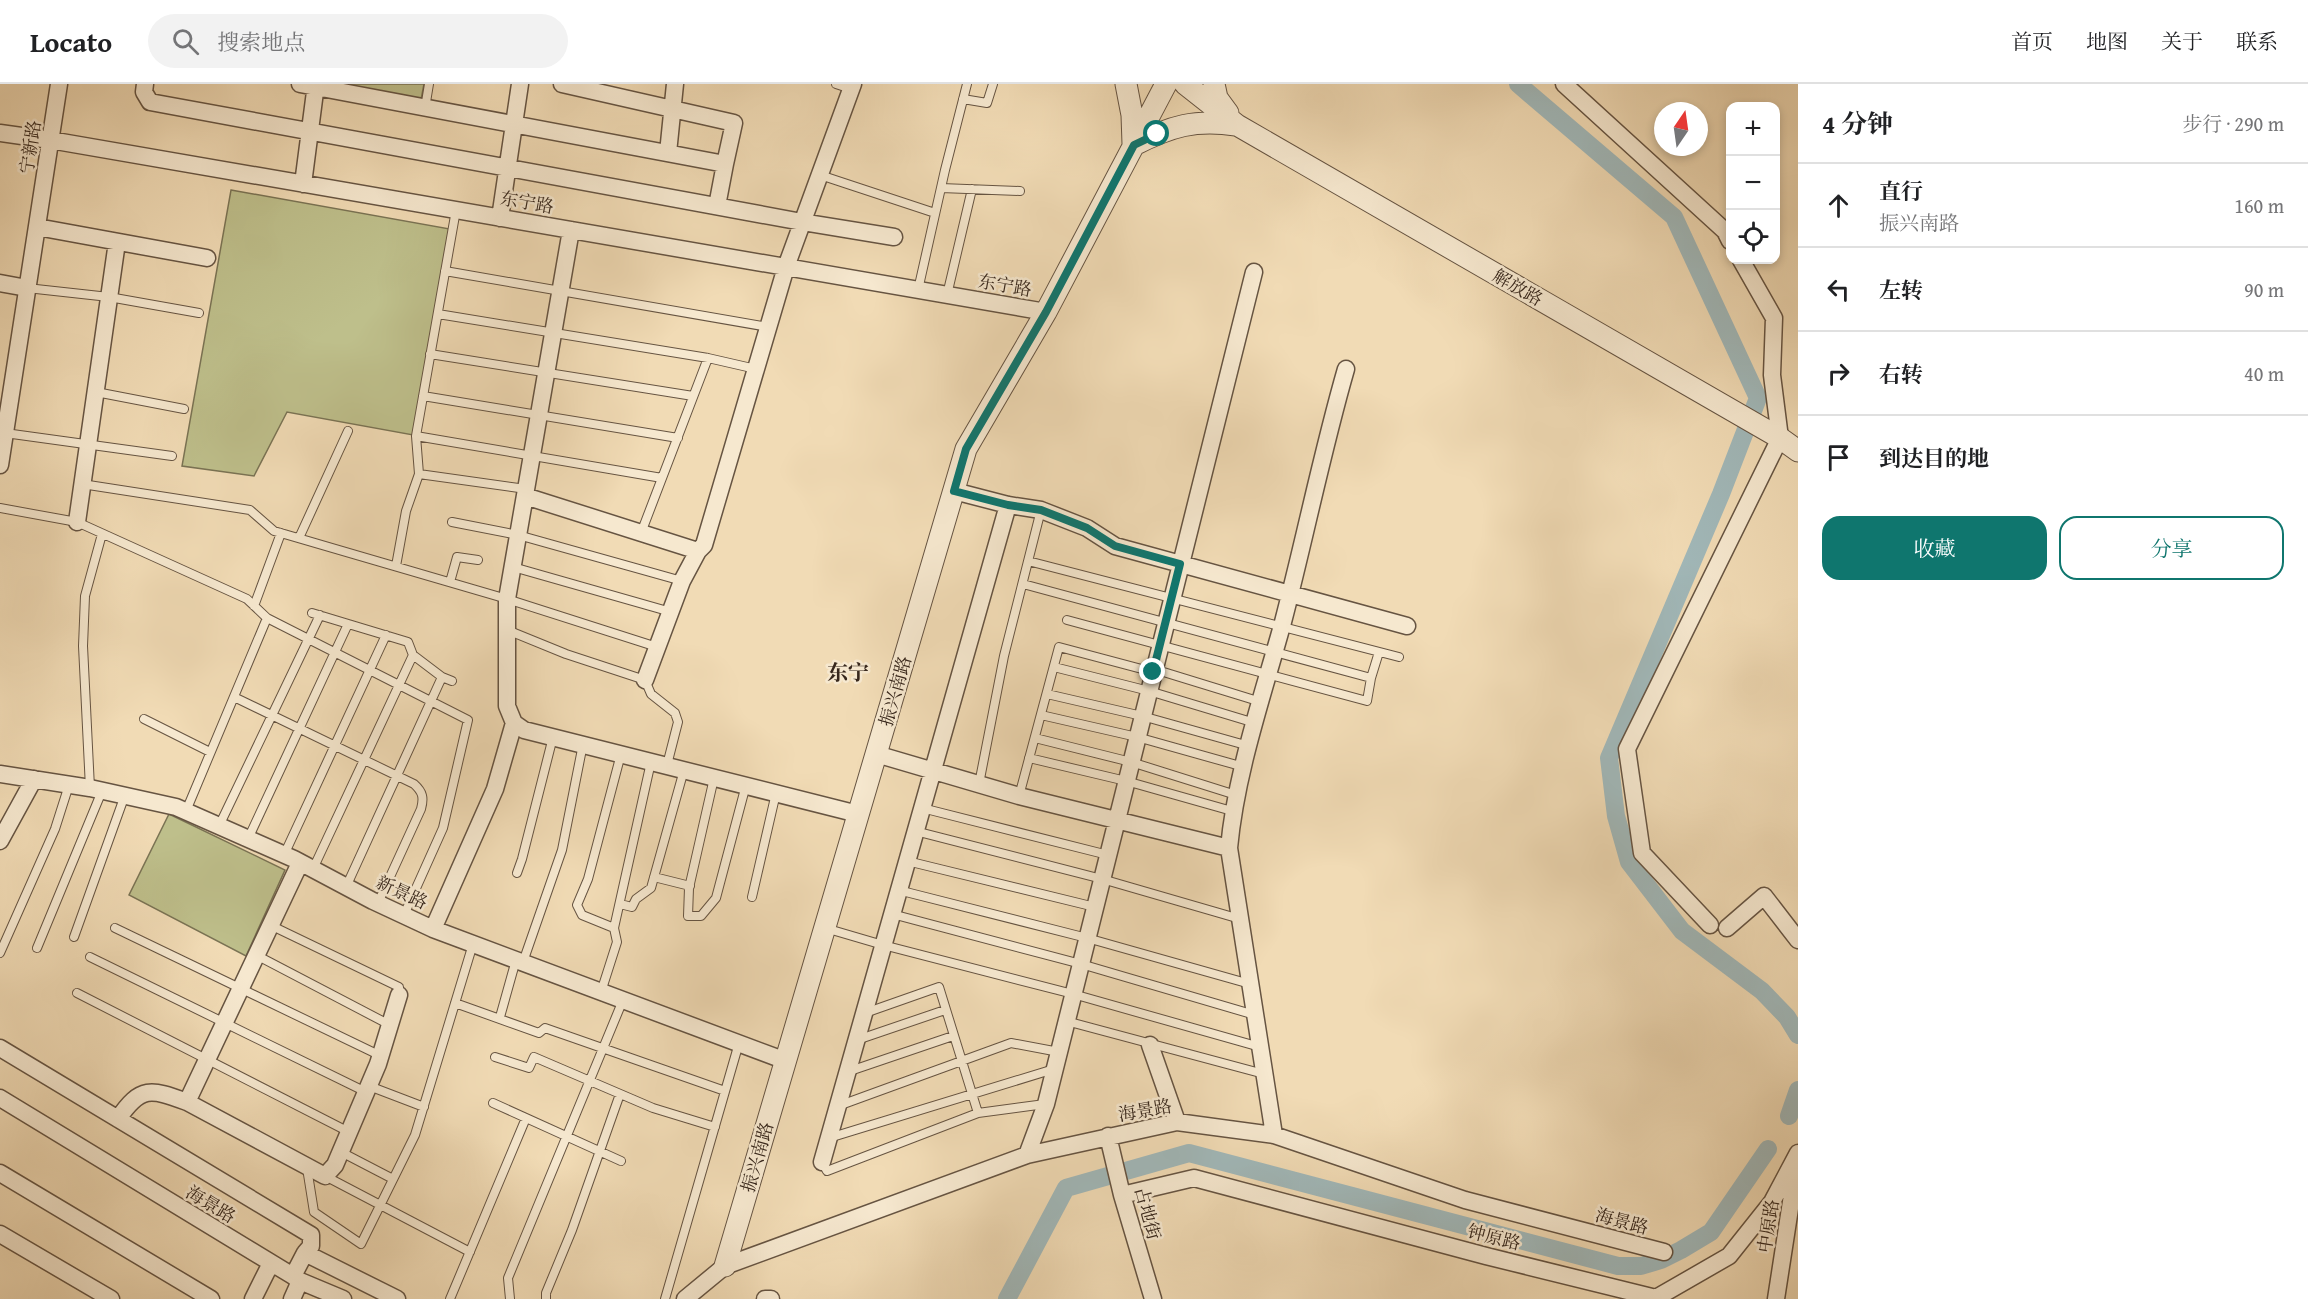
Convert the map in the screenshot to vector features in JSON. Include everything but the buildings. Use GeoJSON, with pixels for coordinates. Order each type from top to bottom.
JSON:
{"type":"FeatureCollection","features":[{"type":"Feature","properties":{"kind":"street","name":"宁新路"},"geometry":{"type":"LineString","coordinates":[[0,465],[58,84]]}},
{"type":"Feature","properties":{"kind":"street"},"geometry":{"type":"LineString","coordinates":[[145,84],[144,92],[150,102],[894,237]]}},
{"type":"Feature","properties":{"kind":"street"},"geometry":{"type":"LineString","coordinates":[[500,218],[520,84]]}},
{"type":"Feature","properties":{"kind":"street"},"geometry":{"type":"LineString","coordinates":[[562,84],[734,123],[717,206]]}},
{"type":"Feature","properties":{"kind":"street"},"geometry":{"type":"LineString","coordinates":[[668,153],[675,84]]}},
{"type":"Feature","properties":{"kind":"street"},"geometry":{"type":"LineString","coordinates":[[1126,84],[1132,114],[1134,145]]}},
{"type":"Feature","properties":{"kind":"street"},"geometry":{"type":"LineString","coordinates":[[1134,145],[1166,84]]}},
{"type":"Feature","properties":{"kind":"street"},"geometry":{"type":"LineString","coordinates":[[1134,145],[1179,84]]}},
{"type":"Feature","properties":{"kind":"street","name":"解放路"},"geometry":{"type":"LineString","coordinates":[[1185,84],[1237,125],[1780,438],[1798,451]]}},
{"type":"Feature","properties":{"kind":"street"},"geometry":{"type":"LineString","coordinates":[[1214,84],[1217,98],[1237,125]]}},
{"type":"Feature","properties":{"kind":"street"},"geometry":{"type":"LineString","coordinates":[[1564,84],[1726,233]]}},
{"type":"Feature","properties":{"kind":"street"},"geometry":{"type":"LineString","coordinates":[[303,184],[310,131],[310,85],[725,164]]}},
{"type":"Feature","properties":{"kind":"street"},"geometry":{"type":"LineString","coordinates":[[645,680],[682,581],[698,551],[704,545],[786,267],[820,175],[847,86]]}},
{"type":"Feature","properties":{"kind":"street"},"geometry":{"type":"LineString","coordinates":[[1134,145],[1184,125],[1212,122],[1237,125]]}},
{"type":"Feature","properties":{"kind":"street","name":"东宁路"},"geometry":{"type":"LineString","coordinates":[[0,133],[1046,312]]}},
{"type":"Feature","properties":{"kind":"street","name":"振兴南路"},"geometry":{"type":"LineString","coordinates":[[725,1266],[966,449],[1046,312],[1134,145]]}},
{"type":"Feature","properties":{"kind":"street"},"geometry":{"type":"LineString","coordinates":[[37,227],[207,258]]}},
{"type":"Feature","properties":{"kind":"street"},"geometry":{"type":"LineString","coordinates":[[433,929],[495,789],[513,723],[507,706],[507,599],[571,230]]}},
{"type":"Feature","properties":{"kind":"street"},"geometry":{"type":"LineString","coordinates":[[77,522],[117,242]]}},
{"type":"Feature","properties":{"kind":"street"},"geometry":{"type":"LineString","coordinates":[[1710,925],[1642,853],[1627,749],[1780,438],[1772,375],[1774,318],[1743,264]]}},
{"type":"Feature","properties":{"kind":"street"},"geometry":{"type":"LineString","coordinates":[[1027,1155],[1046,1104],[1254,272]]}},
{"type":"Feature","properties":{"kind":"street"},"geometry":{"type":"LineString","coordinates":[[0,283],[27,288]]}},
{"type":"Feature","properties":{"kind":"street"},"geometry":{"type":"LineString","coordinates":[[1274,1135],[1228,848],[1234,803],[1290,595],[1326,439],[1346,369]]}},
{"type":"Feature","properties":{"kind":"street"},"geometry":{"type":"LineString","coordinates":[[954,491],[1008,505],[1041,510],[1087,528],[1115,546],[1407,626]]}},
{"type":"Feature","properties":{"kind":"street"},"geometry":{"type":"LineString","coordinates":[[526,492],[698,551]]}},
{"type":"Feature","properties":{"kind":"street"},"geometry":{"type":"LineString","coordinates":[[822,1162],[1008,505]]}},
{"type":"Feature","properties":{"kind":"street"},"geometry":{"type":"LineString","coordinates":[[513,723],[524,730],[858,814]]}},
{"type":"Feature","properties":{"kind":"street"},"geometry":{"type":"LineString","coordinates":[[876,754],[1019,796],[1228,848]]}},
{"type":"Feature","properties":{"kind":"street","name":"新景路"},"geometry":{"type":"LineString","coordinates":[[0,774],[96,789],[186,811],[284,855],[433,929],[786,1061]]}},
{"type":"Feature","properties":{"kind":"street"},"geometry":{"type":"LineString","coordinates":[[0,841],[34,779]]}},
{"type":"Feature","properties":{"kind":"street"},"geometry":{"type":"LineString","coordinates":[[187,1102],[270,925],[306,866]]}},
{"type":"Feature","properties":{"kind":"street"},"geometry":{"type":"LineString","coordinates":[[1727,928],[1764,896],[1798,940]]}},
{"type":"Feature","properties":{"kind":"street"},"geometry":{"type":"LineString","coordinates":[[118,1119],[130,1101],[146,1092],[166,1094],[187,1102],[325,1176],[335,1165],[381,1056],[399,995]]}},
{"type":"Feature","properties":{"kind":"street"},"geometry":{"type":"LineString","coordinates":[[1150,1045],[1177,1122]]}},
{"type":"Feature","properties":{"kind":"street"},"geometry":{"type":"LineString","coordinates":[[0,1048],[311,1235],[311,1246],[305,1253],[296,1278],[292,1299]]}},
{"type":"Feature","properties":{"kind":"street","name":"海景路"},"geometry":{"type":"LineString","coordinates":[[0,1098],[296,1278],[343,1299]]}},
{"type":"Feature","properties":{"kind":"street","name":"海景路"},"geometry":{"type":"LineString","coordinates":[[685,1299],[725,1266],[1027,1155],[1177,1122],[1274,1135],[1465,1200],[1664,1252]]}},
{"type":"Feature","properties":{"kind":"street","name":"占地街"},"geometry":{"type":"LineString","coordinates":[[1108,1136],[1120,1187],[1153,1299]]}},
{"type":"Feature","properties":{"kind":"street","name":"钟原路"},"geometry":{"type":"LineString","coordinates":[[1120,1187],[1194,1178],[1658,1298],[1729,1256],[1772,1202],[1798,1153]]}},
{"type":"Feature","properties":{"kind":"street","name":"中原路"},"geometry":{"type":"LineString","coordinates":[[1776,1299],[1798,1160]]}},
{"type":"Feature","properties":{"kind":"street"},"geometry":{"type":"LineString","coordinates":[[0,1173],[211,1299]]}},
{"type":"Feature","properties":{"kind":"street"},"geometry":{"type":"LineString","coordinates":[[0,1234],[111,1299]]}},
{"type":"Feature","properties":{"kind":"street"},"geometry":{"type":"LineString","coordinates":[[305,1253],[397,1299]]}},
{"type":"Feature","properties":{"kind":"street"},"geometry":{"type":"LineString","coordinates":[[253,1299],[271,1263]]}},
{"type":"Feature","properties":{"kind":"street"},"geometry":{"type":"LineString","coordinates":[[765,1299],[771,1299]]}},
{"type":"Feature","properties":{"kind":"lane"},"geometry":{"type":"LineString","coordinates":[[425,108],[429,84]]}},
{"type":"Feature","properties":{"kind":"lane"},"geometry":{"type":"LineString","coordinates":[[918,290],[967,84]]}},
{"type":"Feature","properties":{"kind":"lane"},"geometry":{"type":"LineString","coordinates":[[963,99],[987,103],[993,84]]}},
{"type":"Feature","properties":{"kind":"lane"},"geometry":{"type":"LineString","coordinates":[[820,175],[935,213]]}},
{"type":"Feature","properties":{"kind":"lane"},"geometry":{"type":"LineString","coordinates":[[941,188],[1020,191]]}},
{"type":"Feature","properties":{"kind":"lane"},"geometry":{"type":"LineString","coordinates":[[947,295],[972,189]]}},
{"type":"Feature","properties":{"kind":"lane"},"geometry":{"type":"LineString","coordinates":[[396,566],[406,511],[419,474],[416,436],[456,210]]}},
{"type":"Feature","properties":{"kind":"lane"},"geometry":{"type":"LineString","coordinates":[[445,271],[768,327]]}},
{"type":"Feature","properties":{"kind":"lane"},"geometry":{"type":"LineString","coordinates":[[27,288],[109,297],[199,313]]}},
{"type":"Feature","properties":{"kind":"lane"},"geometry":{"type":"LineString","coordinates":[[438,314],[708,358],[756,369]]}},
{"type":"Feature","properties":{"kind":"lane"},"geometry":{"type":"LineString","coordinates":[[430,354],[693,396]]}},
{"type":"Feature","properties":{"kind":"lane"},"geometry":{"type":"LineString","coordinates":[[641,533],[708,358]]}},
{"type":"Feature","properties":{"kind":"lane"},"geometry":{"type":"LineString","coordinates":[[96,392],[184,409]]}},
{"type":"Feature","properties":{"kind":"lane"},"geometry":{"type":"LineString","coordinates":[[423,396],[678,438]]}},
{"type":"Feature","properties":{"kind":"lane"},"geometry":{"type":"LineString","coordinates":[[298,538],[348,431]]}},
{"type":"Feature","properties":{"kind":"lane"},"geometry":{"type":"LineString","coordinates":[[5,433],[172,456]]}},
{"type":"Feature","properties":{"kind":"lane"},"geometry":{"type":"LineString","coordinates":[[416,436],[662,478]]}},
{"type":"Feature","properties":{"kind":"lane"},"geometry":{"type":"LineString","coordinates":[[419,474],[526,492]]}},
{"type":"Feature","properties":{"kind":"lane"},"geometry":{"type":"LineString","coordinates":[[82,484],[250,510],[274,531],[507,599],[657,647]]}},
{"type":"Feature","properties":{"kind":"lane"},"geometry":{"type":"LineString","coordinates":[[0,508],[77,522],[247,599],[267,618],[468,720],[443,828],[404,915]]}},
{"type":"Feature","properties":{"kind":"lane"},"geometry":{"type":"LineString","coordinates":[[979,784],[1004,656],[1041,510]]}},
{"type":"Feature","properties":{"kind":"lane"},"geometry":{"type":"LineString","coordinates":[[452,522],[518,535],[682,581]]}},
{"type":"Feature","properties":{"kind":"lane"},"geometry":{"type":"LineString","coordinates":[[254,606],[281,533]]}},
{"type":"Feature","properties":{"kind":"lane"},"geometry":{"type":"LineString","coordinates":[[37,948],[96,789],[83,645],[85,596],[102,534]]}},
{"type":"Feature","properties":{"kind":"lane"},"geometry":{"type":"LineString","coordinates":[[450,582],[457,557],[478,560]]}},
{"type":"Feature","properties":{"kind":"lane"},"geometry":{"type":"LineString","coordinates":[[1028,561],[1399,657]]}},
{"type":"Feature","properties":{"kind":"lane"},"geometry":{"type":"LineString","coordinates":[[513,567],[670,612]]}},
{"type":"Feature","properties":{"kind":"lane"},"geometry":{"type":"LineString","coordinates":[[1023,584],[1371,678]]}},
{"type":"Feature","properties":{"kind":"lane"},"geometry":{"type":"LineString","coordinates":[[219,825],[308,639],[316,614],[408,642],[413,655],[441,677],[452,681]]}},
{"type":"Feature","properties":{"kind":"lane"},"geometry":{"type":"LineString","coordinates":[[186,811],[267,618]]}},
{"type":"Feature","properties":{"kind":"lane"},"geometry":{"type":"LineString","coordinates":[[1067,620],[1367,701],[1379,652]]}},
{"type":"Feature","properties":{"kind":"lane"},"geometry":{"type":"LineString","coordinates":[[248,839],[348,624]]}},
{"type":"Feature","properties":{"kind":"lane"},"geometry":{"type":"LineString","coordinates":[[507,630],[566,654],[645,680],[651,694],[675,713],[678,722],[659,763],[614,928],[617,942],[601,992]]}},
{"type":"Feature","properties":{"kind":"lane"},"geometry":{"type":"LineString","coordinates":[[284,855],[386,635]]}},
{"type":"Feature","properties":{"kind":"lane"},"geometry":{"type":"LineString","coordinates":[[1019,796],[1059,648],[1153,672],[1157,670],[1261,702]]}},
{"type":"Feature","properties":{"kind":"lane"},"geometry":{"type":"LineString","coordinates":[[306,866],[364,760],[413,655]]}},
{"type":"Feature","properties":{"kind":"lane"},"geometry":{"type":"LineString","coordinates":[[1054,667],[1149,691],[1256,723]]}},
{"type":"Feature","properties":{"kind":"lane"},"geometry":{"type":"LineString","coordinates":[[346,887],[441,677]]}},
{"type":"Feature","properties":{"kind":"lane"},"geometry":{"type":"LineString","coordinates":[[1047,694],[1142,716],[1249,746]]}},
{"type":"Feature","properties":{"kind":"lane"},"geometry":{"type":"LineString","coordinates":[[234,697],[414,784],[422,792],[423,801],[378,903]]}},
{"type":"Feature","properties":{"kind":"lane"},"geometry":{"type":"LineString","coordinates":[[1041,715],[1137,737],[1244,767]]}},
{"type":"Feature","properties":{"kind":"lane"},"geometry":{"type":"LineString","coordinates":[[144,719],[210,752]]}},
{"type":"Feature","properties":{"kind":"lane"},"geometry":{"type":"LineString","coordinates":[[517,873],[553,737]]}},
{"type":"Feature","properties":{"kind":"lane"},"geometry":{"type":"LineString","coordinates":[[1035,738],[1131,762],[1234,803]]}},
{"type":"Feature","properties":{"kind":"lane"},"geometry":{"type":"LineString","coordinates":[[500,1017],[562,850],[583,744]]}},
{"type":"Feature","properties":{"kind":"lane"},"geometry":{"type":"LineString","coordinates":[[614,928],[582,915],[577,905],[588,879],[621,754]]}},
{"type":"Feature","properties":{"kind":"lane"},"geometry":{"type":"LineString","coordinates":[[1029,758],[1234,803]]}},
{"type":"Feature","properties":{"kind":"lane"},"geometry":{"type":"LineString","coordinates":[[620,904],[632,907],[636,899],[651,888],[684,770]]}},
{"type":"Feature","properties":{"kind":"lane"},"geometry":{"type":"LineString","coordinates":[[714,778],[690,886],[688,916],[701,916],[716,897],[746,785]]}},
{"type":"Feature","properties":{"kind":"lane"},"geometry":{"type":"LineString","coordinates":[[0,953],[55,829],[69,785]]}},
{"type":"Feature","properties":{"kind":"lane"},"geometry":{"type":"LineString","coordinates":[[752,897],[776,793]]}},
{"type":"Feature","properties":{"kind":"lane"},"geometry":{"type":"LineString","coordinates":[[74,937],[124,795]]}},
{"type":"Feature","properties":{"kind":"lane"},"geometry":{"type":"LineString","coordinates":[[922,808],[1108,855]]}},
{"type":"Feature","properties":{"kind":"lane"},"geometry":{"type":"LineString","coordinates":[[915,831],[1102,879],[1240,919]]}},
{"type":"Feature","properties":{"kind":"lane"},"geometry":{"type":"LineString","coordinates":[[907,861],[1095,907]]}},
{"type":"Feature","properties":{"kind":"lane"},"geometry":{"type":"LineString","coordinates":[[654,877],[690,886]]}},
{"type":"Feature","properties":{"kind":"lane"},"geometry":{"type":"LineString","coordinates":[[898,890],[1087,938],[1250,984]]}},
{"type":"Feature","properties":{"kind":"lane"},"geometry":{"type":"LineString","coordinates":[[892,914],[1081,963],[1255,1015]]}},
{"type":"Feature","properties":{"kind":"lane"},"geometry":{"type":"LineString","coordinates":[[270,925],[399,987],[399,995]]}},
{"type":"Feature","properties":{"kind":"lane"},"geometry":{"type":"LineString","coordinates":[[115,928],[381,1056]]}},
{"type":"Feature","properties":{"kind":"lane"},"geometry":{"type":"LineString","coordinates":[[825,928],[1260,1047]]}},
{"type":"Feature","properties":{"kind":"lane"},"geometry":{"type":"LineString","coordinates":[[307,1167],[314,1212],[361,1244],[415,1136],[473,944]]}},
{"type":"Feature","properties":{"kind":"lane"},"geometry":{"type":"LineString","coordinates":[[256,955],[390,1025]]}},
{"type":"Feature","properties":{"kind":"lane"},"geometry":{"type":"LineString","coordinates":[[90,957],[224,1023],[367,1089],[424,1107]]}},
{"type":"Feature","properties":{"kind":"lane"},"geometry":{"type":"LineString","coordinates":[[864,1013],[939,987],[978,1113]]}},
{"type":"Feature","properties":{"kind":"lane"},"geometry":{"type":"LineString","coordinates":[[77,993],[349,1132]]}},
{"type":"Feature","properties":{"kind":"lane"},"geometry":{"type":"LineString","coordinates":[[510,1299],[508,1278],[623,1000]]}},
{"type":"Feature","properties":{"kind":"lane"},"geometry":{"type":"LineString","coordinates":[[455,1003],[500,1017],[539,1033],[544,1028],[725,1091]]}},
{"type":"Feature","properties":{"kind":"lane"},"geometry":{"type":"LineString","coordinates":[[856,1040],[945,1010]]}},
{"type":"Feature","properties":{"kind":"lane"},"geometry":{"type":"LineString","coordinates":[[1066,1021],[1264,1074]]}},
{"type":"Feature","properties":{"kind":"lane"},"geometry":{"type":"LineString","coordinates":[[847,1072],[953,1036]]}},
{"type":"Feature","properties":{"kind":"lane"},"geometry":{"type":"LineString","coordinates":[[665,1299],[739,1043]]}},
{"type":"Feature","properties":{"kind":"lane"},"geometry":{"type":"LineString","coordinates":[[837,1106],[1011,1043],[1059,1052]]}},
{"type":"Feature","properties":{"kind":"lane"},"geometry":{"type":"LineString","coordinates":[[495,1057],[529,1068],[534,1057],[653,1108],[715,1127]]}},
{"type":"Feature","properties":{"kind":"lane"},"geometry":{"type":"LineString","coordinates":[[828,1138],[1054,1069]]}},
{"type":"Feature","properties":{"kind":"lane"},"geometry":{"type":"LineString","coordinates":[[546,1299],[546,1293],[572,1230],[620,1094]]}},
{"type":"Feature","properties":{"kind":"lane"},"geometry":{"type":"LineString","coordinates":[[493,1103],[621,1161]]}},
{"type":"Feature","properties":{"kind":"lane"},"geometry":{"type":"LineString","coordinates":[[822,1162],[827,1171],[978,1113],[1046,1104]]}},
{"type":"Feature","properties":{"kind":"lane"},"geometry":{"type":"LineString","coordinates":[[450,1299],[526,1118]]}},
{"type":"Feature","properties":{"kind":"lane"},"geometry":{"type":"LineString","coordinates":[[340,1152],[393,1179]]}},
{"type":"Feature","properties":{"kind":"lane"},"geometry":{"type":"LineString","coordinates":[[325,1176],[470,1252]]}},
{"type":"Feature","properties":{"kind":"green space"},"geometry":{"type":"Polygon","coordinates":[[[322,84],[424,84],[421,100],[322,84]]]}},
{"type":"Feature","properties":{"kind":"green space"},"geometry":{"type":"Polygon","coordinates":[[[231,190],[450,229],[413,435],[287,412],[254,476],[182,466],[231,190]]]}},
{"type":"Feature","properties":{"kind":"green space"},"geometry":{"type":"Polygon","coordinates":[[[169,814],[285,870],[246,956],[129,895],[169,814]]]}},
{"type":"Feature","properties":{"kind":"waterway"},"geometry":{"type":"LineString","coordinates":[[1518,84],[1674,217],[1758,398],[1721,494],[1609,758],[1616,816],[1629,862],[1682,931],[1762,991],[1787,1017],[1798,1035]]}},
{"type":"Feature","properties":{"kind":"waterway"},"geometry":{"type":"LineString","coordinates":[[1789,1116],[1798,1090]]}},
{"type":"Feature","properties":{"kind":"waterway"},"geometry":{"type":"LineString","coordinates":[[1007,1299],[1066,1188],[1189,1153],[1618,1266],[1641,1266],[1661,1260],[1711,1232],[1768,1149]]}},
{"type":"Feature","properties":{"kind":"district","name":"东宁"},"geometry":{"type":"Point","coordinates":[848,672]}},
{"type":"Feature","properties":{"kind":"route"},"geometry":{"type":"LineString","coordinates":[[1153,672],[1180,564],[1115,546],[1087,528],[1041,510],[1008,505],[954,491],[966,449],[1046,312],[1134,145],[1157,134]]}}]}
